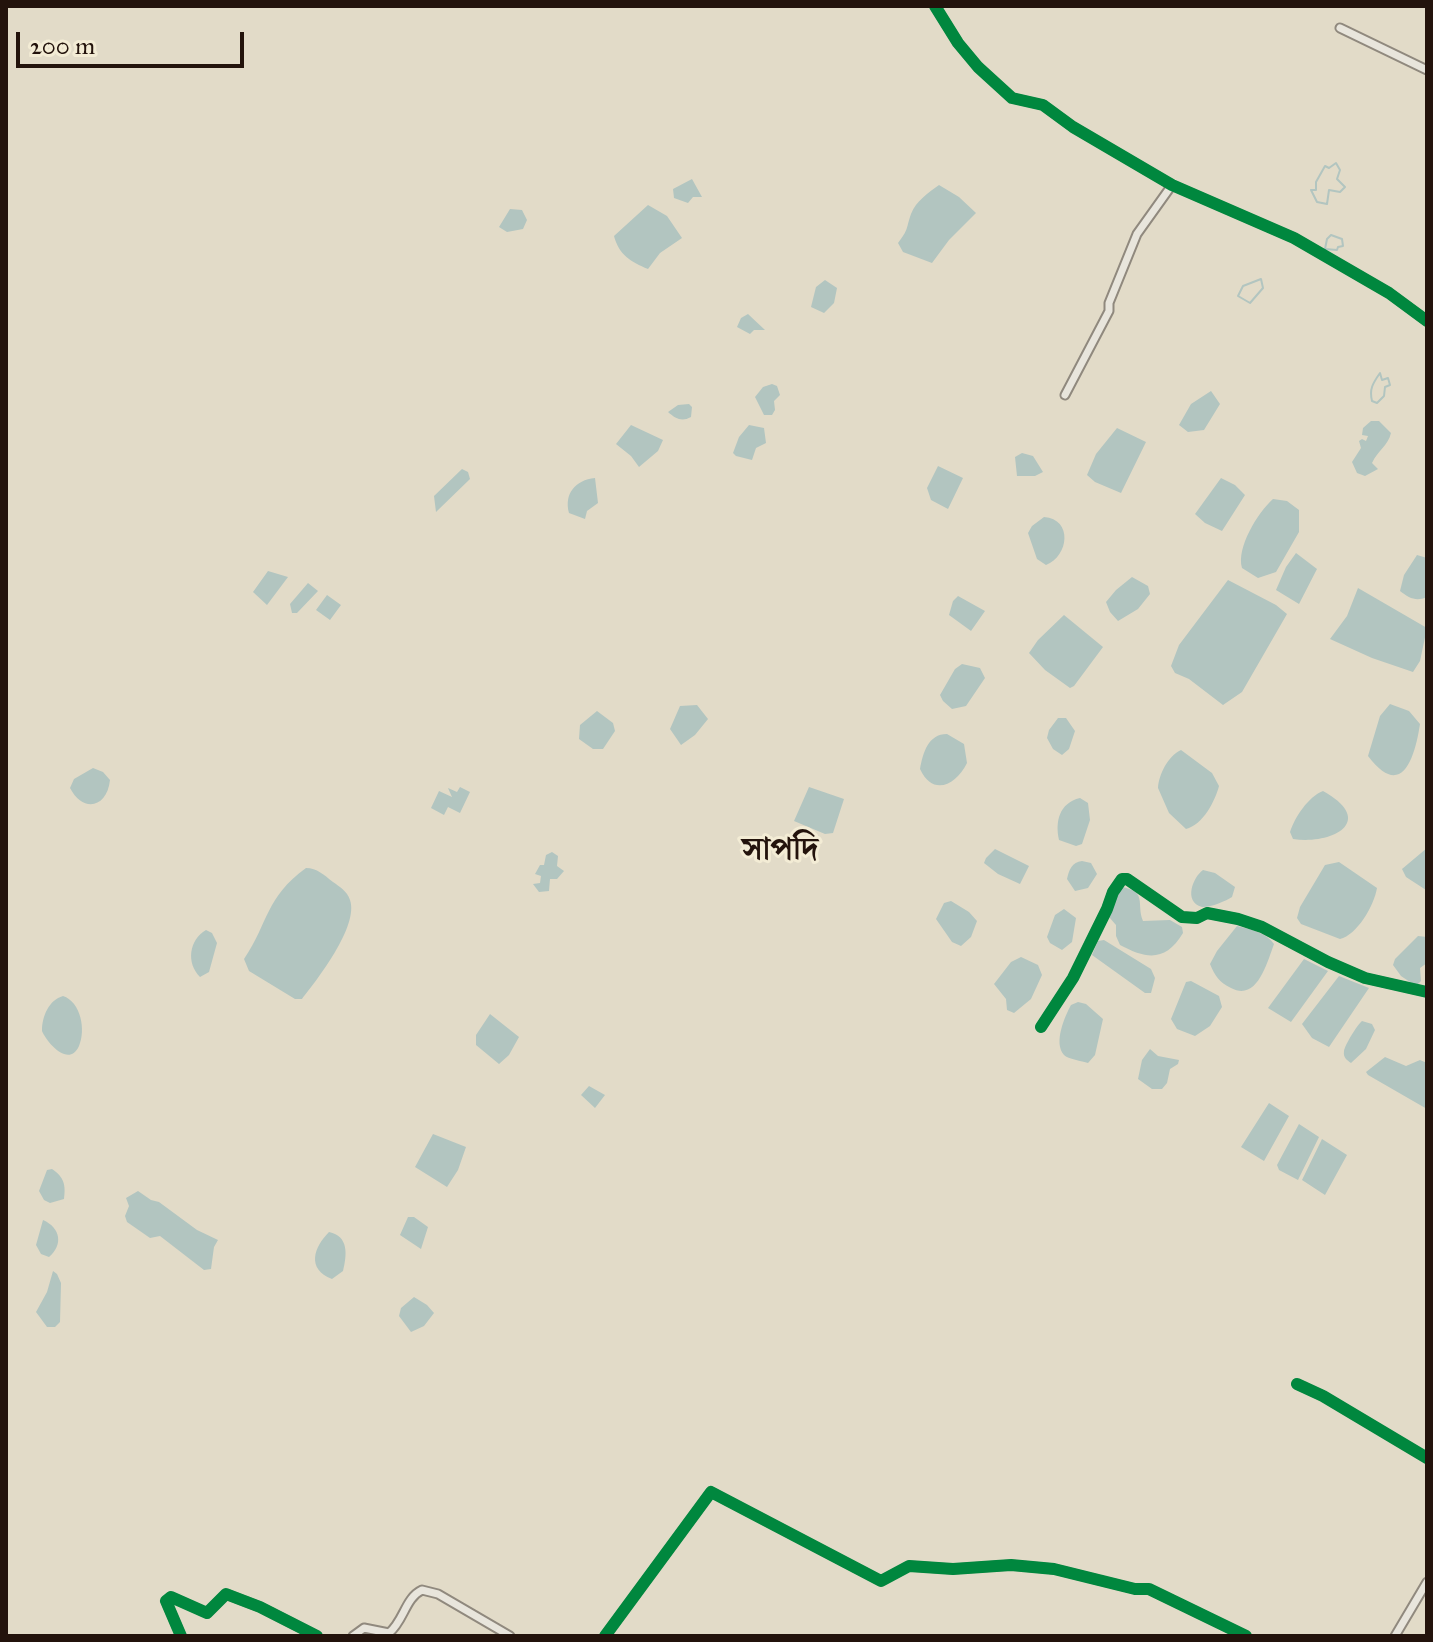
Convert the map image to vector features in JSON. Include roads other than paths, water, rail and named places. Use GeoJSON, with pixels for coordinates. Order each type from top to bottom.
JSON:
{"type":"FeatureCollection","features":[{"type":"Feature","properties":{"kind":"street"},"geometry":{"type":"LineString","coordinates":[[935,6],[968,55],[1012,98],[1043,105],[1073,127],[1172,185],[1294,238],[1389,293],[1427,321]]}},
{"type":"Feature","properties":{"kind":"street"},"geometry":{"type":"LineString","coordinates":[[1340,28],[1427,70]]}},
{"type":"Feature","properties":{"kind":"street"},"geometry":{"type":"LineString","coordinates":[[1065,395],[1109,311],[1109,303],[1137,234],[1172,185]]}},
{"type":"Feature","properties":{"kind":"street"},"geometry":{"type":"LineString","coordinates":[[1041,1027],[1073,978],[1122,879],[1127,879],[1182,917],[1197,918],[1207,913],[1238,919],[1262,927],[1365,978],[1427,992]]}},
{"type":"Feature","properties":{"kind":"street"},"geometry":{"type":"LineString","coordinates":[[1297,1384],[1323,1396],[1427,1458]]}},
{"type":"Feature","properties":{"kind":"street"},"geometry":{"type":"LineString","coordinates":[[605,1636],[711,1492],[881,1581],[909,1566],[953,1569],[1011,1565],[1054,1569],[1135,1589],[1149,1589],[1246,1636]]}},
{"type":"Feature","properties":{"kind":"street"},"geometry":{"type":"LineString","coordinates":[[1395,1636],[1427,1582]]}},
{"type":"Feature","properties":{"kind":"street"},"geometry":{"type":"LineString","coordinates":[[353,1636],[364,1628],[389,1633],[397,1627],[413,1594],[422,1590],[438,1594],[510,1636]]}},
{"type":"Feature","properties":{"kind":"street"},"geometry":{"type":"LineString","coordinates":[[181,1636],[166,1601],[171,1597],[178,1599],[207,1613],[226,1594],[260,1607],[317,1636]]}},
{"type":"Feature","properties":{"kind":"waterway"},"geometry":{"type":"LineString","coordinates":[[1336,163],[1340,170],[1337,179],[1345,187],[1340,192],[1329,190],[1327,204],[1317,202],[1311,190],[1316,190],[1316,182],[1325,166],[1329,168],[1336,163]]}},
{"type":"Feature","properties":{"kind":"waterway"},"geometry":{"type":"LineString","coordinates":[[1331,235],[1342,239],[1343,246],[1337,250],[1325,249],[1331,235]]}},
{"type":"Feature","properties":{"kind":"waterway"},"geometry":{"type":"LineString","coordinates":[[1261,279],[1263,288],[1250,303],[1238,296],[1243,286],[1261,279]]}},
{"type":"Feature","properties":{"kind":"waterway"},"geometry":{"type":"LineString","coordinates":[[1380,373],[1382,380],[1388,378],[1390,385],[1385,387],[1384,396],[1377,403],[1372,401],[1371,393],[1380,373]]}},
{"type":"Feature","properties":{"kind":"district","name":"সাপদি"},"geometry":{"type":"Point","coordinates":[780,851]}}]}
